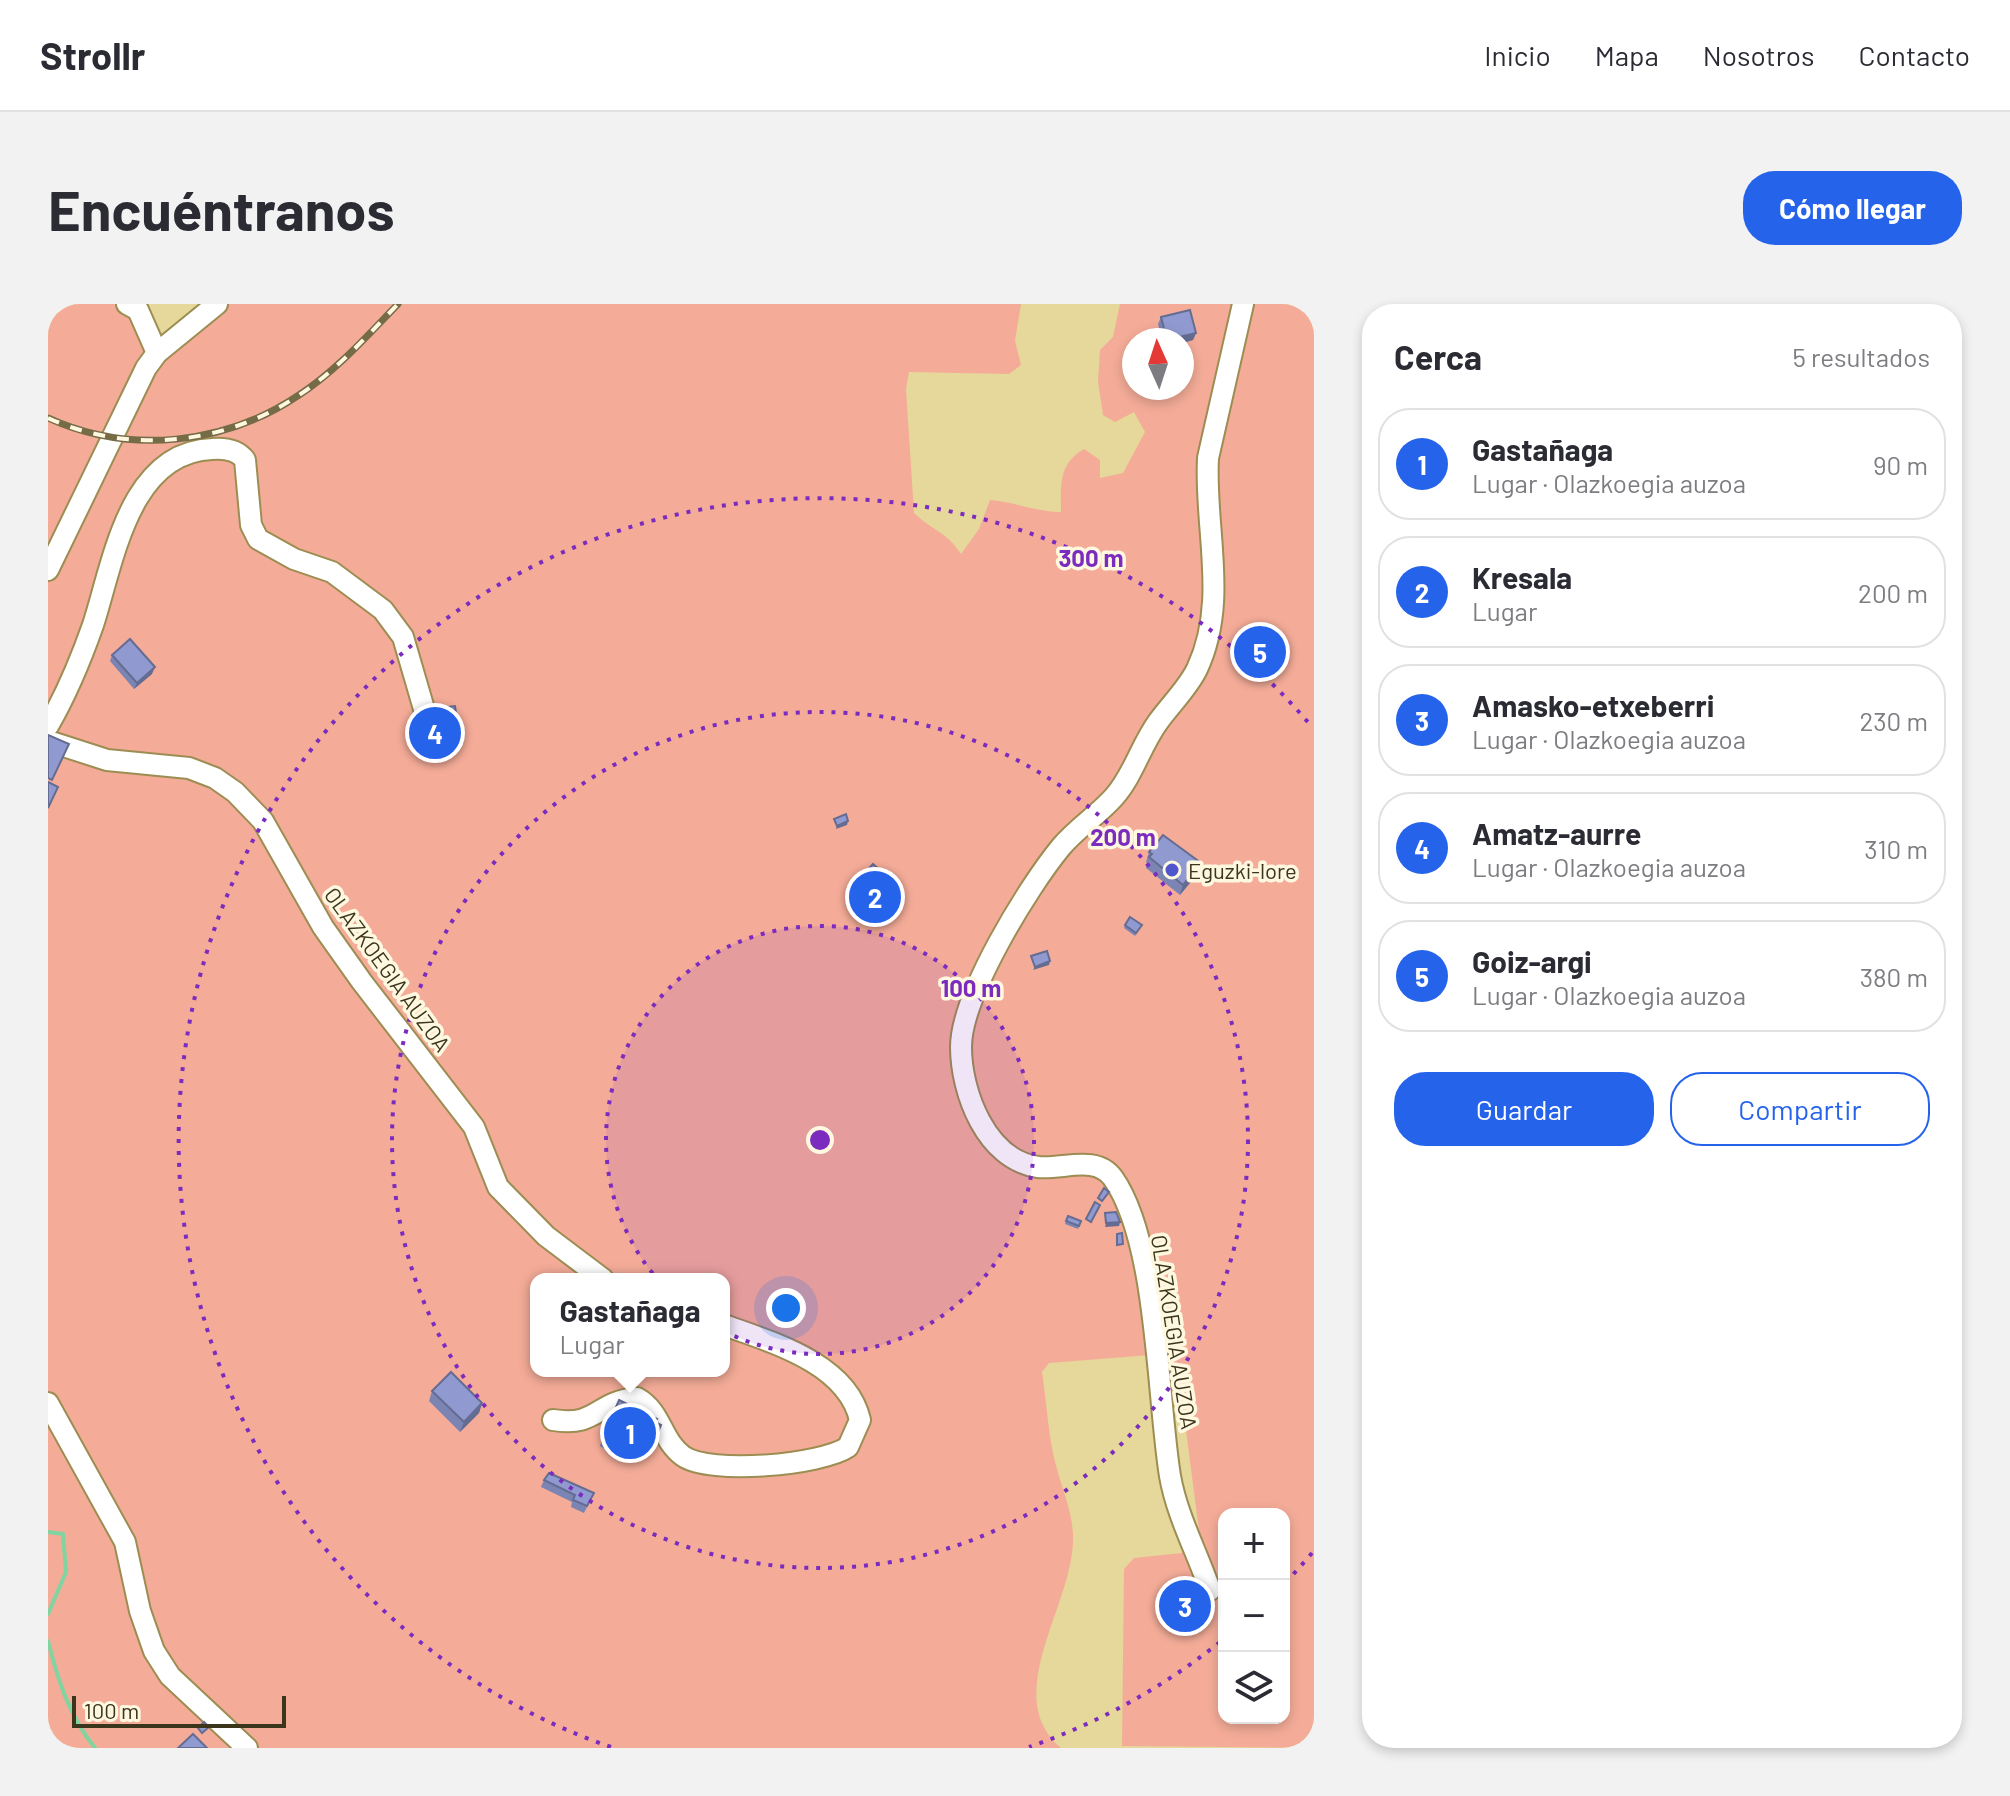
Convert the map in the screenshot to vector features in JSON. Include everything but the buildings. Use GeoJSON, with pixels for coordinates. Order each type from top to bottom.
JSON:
{"type":"FeatureCollection","features":[{"type":"Feature","properties":{"kind":"street","name":"OLAZKOEGIA AUZOA"},"geometry":{"type":"LineString","coordinates":[[1210,1590],[1171,1478],[1143,1259],[1128,1205],[1111,1174],[1099,1166],[1036,1167],[1011,1156],[989,1133],[969,1100],[961,1050],[962,1033],[977,987],[1045,869],[1075,831],[1120,790],[1156,724],[1197,671],[1207,640],[1214,579],[1208,458],[1243,304]]}},
{"type":"Feature","properties":{"kind":"street"},"geometry":{"type":"LineString","coordinates":[[140,306],[157,353]]}},
{"type":"Feature","properties":{"kind":"street"},"geometry":{"type":"LineString","coordinates":[[48,570],[124,408],[157,353],[202,308]]}},
{"type":"Feature","properties":{"kind":"street"},"geometry":{"type":"LineString","coordinates":[[48,726],[86,641],[117,541],[132,507],[176,458],[186,452],[209,449],[228,450],[245,460],[251,525],[258,539],[294,559],[332,572],[383,610],[403,637],[424,709]]}},
{"type":"Feature","properties":{"kind":"street","name":"OLAZKOEGIA AUZOA"},"geometry":{"type":"LineString","coordinates":[[48,741],[107,760],[189,768],[215,778],[235,792],[263,821],[316,915],[362,982],[474,1127],[498,1187],[546,1236],[595,1273]]}},
{"type":"Feature","properties":{"kind":"street"},"geometry":{"type":"LineString","coordinates":[[553,1420],[574,1424],[592,1418],[607,1404],[637,1398],[658,1416],[673,1448],[679,1453],[686,1458],[722,1466],[824,1457],[848,1447],[860,1420],[850,1395],[789,1349],[730,1327]]}},
{"type":"Feature","properties":{"kind":"street"},"geometry":{"type":"LineString","coordinates":[[48,1403],[125,1542],[140,1611],[154,1651],[170,1676],[243,1746]]}},
{"type":"Feature","properties":{"kind":"shaded area"},"geometry":{"type":"Polygon","coordinates":[[[48,304],[114,304],[156,336],[172,330],[209,304],[1021,304],[1015,341],[1021,365],[1009,374],[909,372],[906,389],[914,513],[950,541],[961,554],[979,529],[990,500],[1061,512],[1061,484],[1065,468],[1084,449],[1100,460],[1100,478],[1123,473],[1145,432],[1134,412],[1115,422],[1103,415],[1098,381],[1100,350],[1113,337],[1120,304],[1314,304],[1314,1748],[1122,1746],[1124,1569],[1134,1558],[1182,1553],[1184,1541],[1201,1546],[1180,1384],[1150,1355],[1049,1363],[1042,1372],[1052,1445],[1073,1535],[1064,1589],[1038,1675],[1037,1702],[1044,1726],[1061,1748],[48,1748],[48,304]]]}},
{"type":"Feature","properties":{"kind":"waterway"},"geometry":{"type":"LineString","coordinates":[[48,1532],[63,1534],[66,1572],[48,1614]]}},
{"type":"Feature","properties":{"kind":"waterway"},"geometry":{"type":"LineString","coordinates":[[48,1641],[66,1697],[78,1723],[95,1748]]}},
{"type":"Feature","properties":{"kind":"railway"},"geometry":{"type":"LineString","coordinates":[[48,418],[79,430],[144,440],[176,439],[240,425],[270,412],[313,386],[398,304]]}},
{"type":"Feature","properties":{"kind":"place","name":"Goiz-argi"},"geometry":{"type":"Point","coordinates":[1260,652]}},
{"type":"Feature","properties":{"kind":"place","name":"Amatz-aurre"},"geometry":{"type":"Point","coordinates":[435,733]}},
{"type":"Feature","properties":{"kind":"place","name":"Eguzki-lore"},"geometry":{"type":"Point","coordinates":[1172,870]}},
{"type":"Feature","properties":{"kind":"place","name":"Kresala"},"geometry":{"type":"Point","coordinates":[875,897]}},
{"type":"Feature","properties":{"kind":"place","name":"Gastañaga"},"geometry":{"type":"Point","coordinates":[630,1433]}},
{"type":"Feature","properties":{"kind":"place","name":"Amasko-etxeberri"},"geometry":{"type":"Point","coordinates":[1185,1606]}}]}
